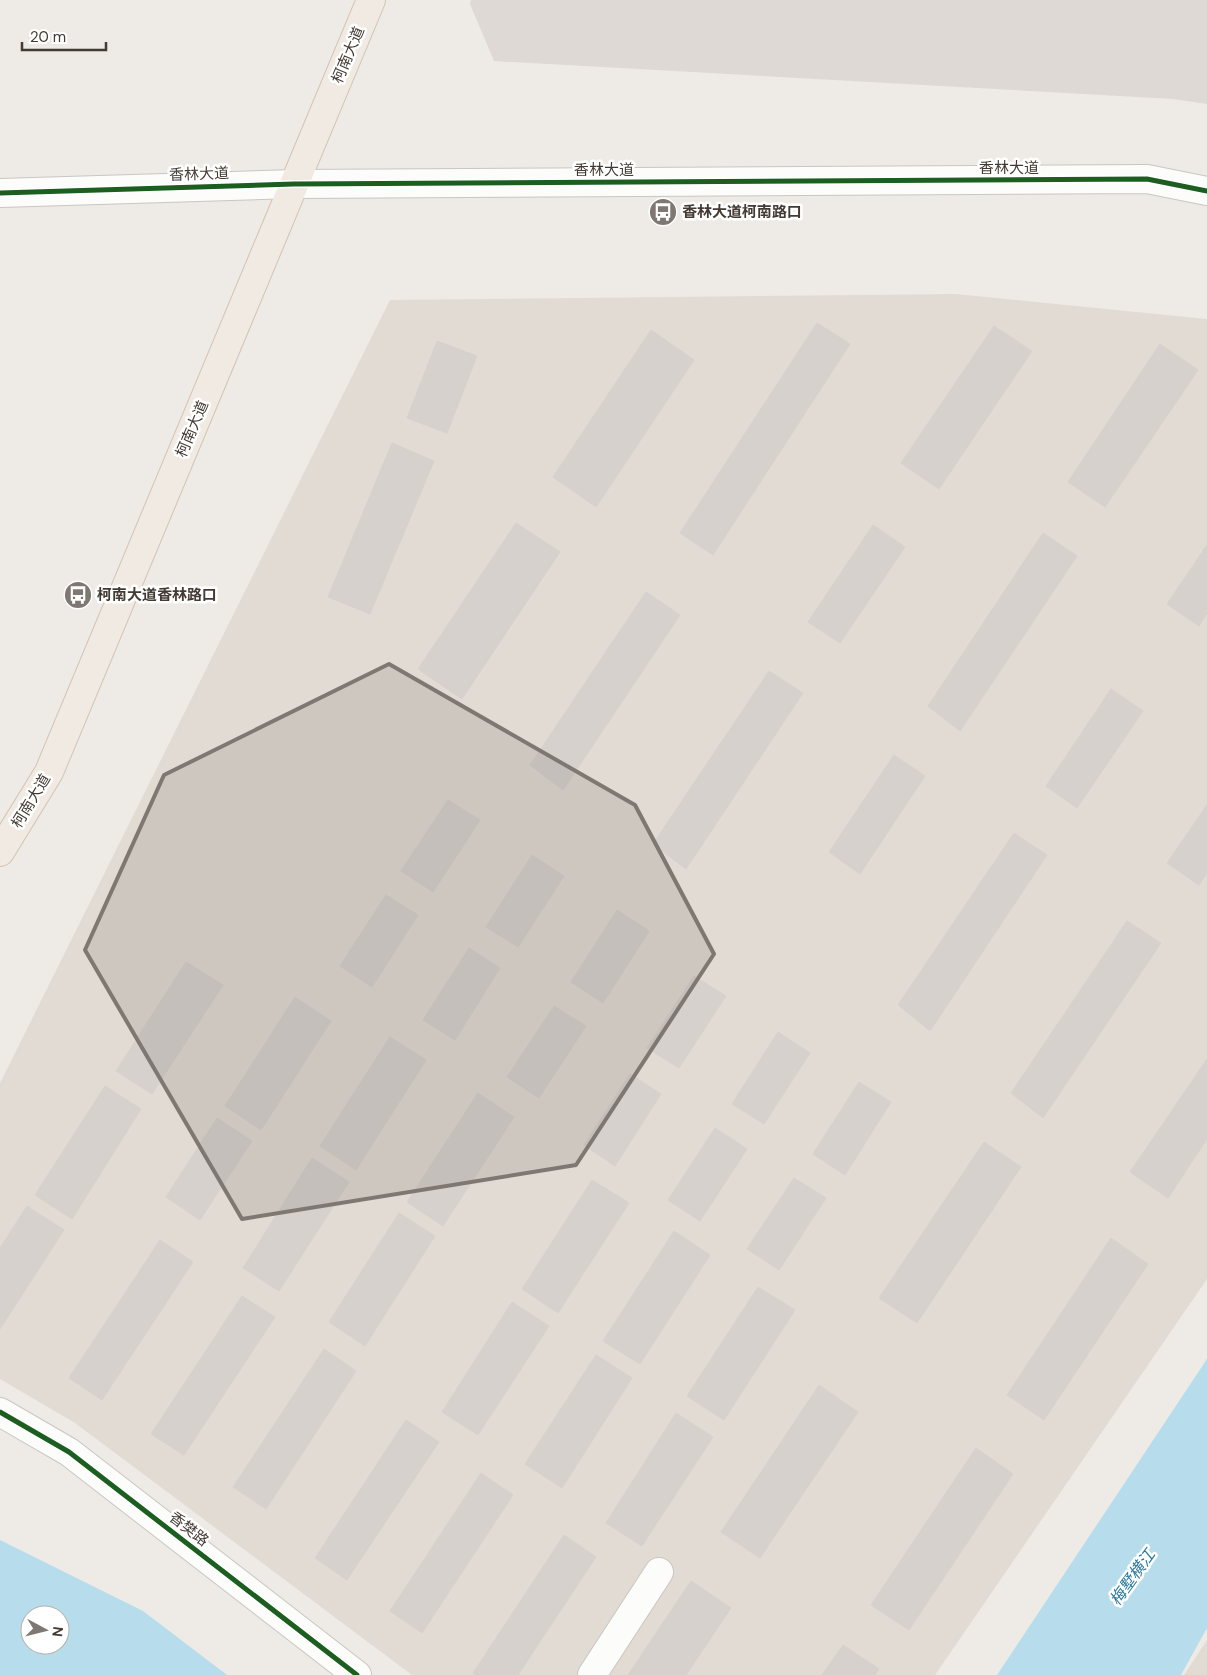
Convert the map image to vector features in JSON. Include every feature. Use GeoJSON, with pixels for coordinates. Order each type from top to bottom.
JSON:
{"type":"FeatureCollection","features":[{"type":"Feature","properties":{"kind":"main road","name":"柯南大道"},"geometry":{"type":"LineString","coordinates":[[0,852],[49,772],[371,0]]}},
{"type":"Feature","properties":{"kind":"street","name":"香林大道"},"geometry":{"type":"LineString","coordinates":[[0,193],[294,184],[1146,179],[1207,191]]}},
{"type":"Feature","properties":{"kind":"street","name":"香樊路"},"geometry":{"type":"LineString","coordinates":[[0,1412],[69,1452],[356,1675]]}},
{"type":"Feature","properties":{"kind":"street"},"geometry":{"type":"LineString","coordinates":[[592,1675],[659,1572]]}},
{"type":"Feature","properties":{"kind":"highlighted area"},"geometry":{"type":"Polygon","coordinates":[[[389,664],[635,805],[714,954],[576,1165],[242,1219],[85,950],[164,775],[389,664]]]}},
{"type":"Feature","properties":{"kind":"shaded area"},"geometry":{"type":"Polygon","coordinates":[[[471,0],[1207,0],[1207,104],[1173,99],[494,61],[470,4],[471,0]]]}},
{"type":"Feature","properties":{"kind":"shaded area"},"geometry":{"type":"Polygon","coordinates":[[[956,294],[1207,319],[1207,1279],[935,1675],[412,1675],[75,1423],[0,1379],[0,1083],[390,300],[956,294]]]}},
{"type":"Feature","properties":{"kind":"shaded area"},"geometry":{"type":"Polygon","coordinates":[[[1207,1640],[1207,1675],[1184,1675],[1207,1640]]]}},
{"type":"Feature","properties":{"kind":"water","name":"梅墅横江"},"geometry":{"type":"Polygon","coordinates":[[[1207,1359],[1207,1628],[1181,1675],[997,1675],[1207,1359]]]}},
{"type":"Feature","properties":{"kind":"water"},"geometry":{"type":"Polygon","coordinates":[[[0,1540],[143,1611],[227,1675],[0,1675],[0,1540]]]}},
{"type":"Feature","properties":{"kind":"building"},"geometry":{"type":"Polygon","coordinates":[[[817,323],[850,344],[713,555],[680,533],[817,323]]]}},
{"type":"Feature","properties":{"kind":"building"},"geometry":{"type":"Polygon","coordinates":[[[994,326],[1032,351],[939,489],[901,463],[994,326]]]}},
{"type":"Feature","properties":{"kind":"building"},"geometry":{"type":"Polygon","coordinates":[[[651,330],[694,360],[596,507],[553,477],[651,330]]]}},
{"type":"Feature","properties":{"kind":"building"},"geometry":{"type":"Polygon","coordinates":[[[437,341],[477,356],[447,433],[407,418],[437,341]]]}},
{"type":"Feature","properties":{"kind":"building"},"geometry":{"type":"Polygon","coordinates":[[[1160,344],[1198,370],[1105,507],[1068,482],[1160,344]]]}},
{"type":"Feature","properties":{"kind":"building"},"geometry":{"type":"Polygon","coordinates":[[[392,443],[434,461],[370,614],[328,597],[392,443]]]}},
{"type":"Feature","properties":{"kind":"building"},"geometry":{"type":"Polygon","coordinates":[[[516,523],[560,552],[462,699],[418,669],[516,523]]]}},
{"type":"Feature","properties":{"kind":"building"},"geometry":{"type":"Polygon","coordinates":[[[873,525],[905,547],[840,643],[808,622],[873,525]]]}},
{"type":"Feature","properties":{"kind":"building"},"geometry":{"type":"Polygon","coordinates":[[[1043,533],[1077,556],[960,731],[928,706],[1043,533]]]}},
{"type":"Feature","properties":{"kind":"building"},"geometry":{"type":"Polygon","coordinates":[[[1207,545],[1207,613],[1199,626],[1167,604],[1207,545]]]}},
{"type":"Feature","properties":{"kind":"building"},"geometry":{"type":"Polygon","coordinates":[[[646,592],[680,615],[563,790],[530,765],[646,592]]]}},
{"type":"Feature","properties":{"kind":"building"},"geometry":{"type":"Polygon","coordinates":[[[769,671],[803,693],[686,869],[653,844],[769,671]]]}},
{"type":"Feature","properties":{"kind":"building"},"geometry":{"type":"Polygon","coordinates":[[[1111,689],[1143,711],[1077,808],[1046,786],[1111,689]]]}},
{"type":"Feature","properties":{"kind":"building"},"geometry":{"type":"Polygon","coordinates":[[[894,755],[925,776],[860,874],[829,852],[894,755]]]}},
{"type":"Feature","properties":{"kind":"building"},"geometry":{"type":"Polygon","coordinates":[[[448,800],[480,820],[433,892],[401,871],[448,800]]]}},
{"type":"Feature","properties":{"kind":"building"},"geometry":{"type":"Polygon","coordinates":[[[1207,805],[1207,873],[1199,885],[1167,863],[1207,805]]]}},
{"type":"Feature","properties":{"kind":"building"},"geometry":{"type":"Polygon","coordinates":[[[1014,833],[1047,855],[930,1031],[898,1005],[1014,833]]]}},
{"type":"Feature","properties":{"kind":"building"},"geometry":{"type":"Polygon","coordinates":[[[532,855],[564,876],[518,947],[486,927],[532,855]]]}},
{"type":"Feature","properties":{"kind":"building"},"geometry":{"type":"Polygon","coordinates":[[[386,895],[418,915],[372,987],[340,966],[386,895]]]}},
{"type":"Feature","properties":{"kind":"building"},"geometry":{"type":"Polygon","coordinates":[[[617,910],[649,931],[603,1003],[571,982],[617,910]]]}},
{"type":"Feature","properties":{"kind":"building"},"geometry":{"type":"Polygon","coordinates":[[[1127,921],[1161,943],[1043,1118],[1011,1093],[1127,921]]]}},
{"type":"Feature","properties":{"kind":"building"},"geometry":{"type":"Polygon","coordinates":[[[469,948],[500,968],[455,1040],[423,1020],[469,948]]]}},
{"type":"Feature","properties":{"kind":"building"},"geometry":{"type":"Polygon","coordinates":[[[186,962],[223,985],[152,1094],[116,1071],[186,962]]]}},
{"type":"Feature","properties":{"kind":"building"},"geometry":{"type":"Polygon","coordinates":[[[694,976],[726,996],[679,1068],[647,1048],[694,976]]]}},
{"type":"Feature","properties":{"kind":"building"},"geometry":{"type":"Polygon","coordinates":[[[295,997],[331,1021],[261,1130],[225,1106],[295,997]]]}},
{"type":"Feature","properties":{"kind":"building"},"geometry":{"type":"Polygon","coordinates":[[[554,1006],[586,1026],[539,1098],[507,1077],[554,1006]]]}},
{"type":"Feature","properties":{"kind":"building"},"geometry":{"type":"Polygon","coordinates":[[[778,1032],[810,1053],[764,1124],[732,1104],[778,1032]]]}},
{"type":"Feature","properties":{"kind":"building"},"geometry":{"type":"Polygon","coordinates":[[[390,1037],[426,1060],[356,1170],[320,1146],[390,1037]]]}},
{"type":"Feature","properties":{"kind":"building"},"geometry":{"type":"Polygon","coordinates":[[[1207,1059],[1207,1139],[1168,1198],[1130,1172],[1207,1059]]]}},
{"type":"Feature","properties":{"kind":"building"},"geometry":{"type":"Polygon","coordinates":[[[630,1074],[661,1094],[615,1166],[584,1145],[630,1074]]]}},
{"type":"Feature","properties":{"kind":"building"},"geometry":{"type":"Polygon","coordinates":[[[859,1082],[891,1102],[845,1175],[813,1154],[859,1082]]]}},
{"type":"Feature","properties":{"kind":"building"},"geometry":{"type":"Polygon","coordinates":[[[105,1086],[141,1109],[72,1219],[35,1195],[105,1086]]]}},
{"type":"Feature","properties":{"kind":"building"},"geometry":{"type":"Polygon","coordinates":[[[478,1093],[514,1117],[443,1226],[407,1202],[478,1093]]]}},
{"type":"Feature","properties":{"kind":"building"},"geometry":{"type":"Polygon","coordinates":[[[217,1118],[252,1141],[200,1220],[166,1197],[217,1118]]]}},
{"type":"Feature","properties":{"kind":"building"},"geometry":{"type":"Polygon","coordinates":[[[715,1128],[747,1149],[700,1221],[668,1200],[715,1128]]]}},
{"type":"Feature","properties":{"kind":"building"},"geometry":{"type":"Polygon","coordinates":[[[984,1142],[1021,1167],[917,1323],[879,1298],[984,1142]]]}},
{"type":"Feature","properties":{"kind":"building"},"geometry":{"type":"Polygon","coordinates":[[[312,1158],[349,1182],[279,1291],[243,1268],[312,1158]]]}},
{"type":"Feature","properties":{"kind":"building"},"geometry":{"type":"Polygon","coordinates":[[[794,1178],[826,1198],[779,1270],[747,1249],[794,1178]]]}},
{"type":"Feature","properties":{"kind":"building"},"geometry":{"type":"Polygon","coordinates":[[[592,1180],[629,1203],[558,1313],[522,1289],[592,1180]]]}},
{"type":"Feature","properties":{"kind":"building"},"geometry":{"type":"Polygon","coordinates":[[[27,1206],[64,1230],[0,1329],[0,1248],[27,1206]]]}},
{"type":"Feature","properties":{"kind":"building"},"geometry":{"type":"Polygon","coordinates":[[[399,1213],[435,1236],[365,1346],[329,1322],[399,1213]]]}},
{"type":"Feature","properties":{"kind":"building"},"geometry":{"type":"Polygon","coordinates":[[[674,1231],[710,1255],[640,1364],[603,1341],[674,1231]]]}},
{"type":"Feature","properties":{"kind":"building"},"geometry":{"type":"Polygon","coordinates":[[[1111,1238],[1148,1264],[1044,1420],[1007,1395],[1111,1238]]]}},
{"type":"Feature","properties":{"kind":"building"},"geometry":{"type":"Polygon","coordinates":[[[160,1240],[193,1262],[102,1400],[69,1378],[160,1240]]]}},
{"type":"Feature","properties":{"kind":"building"},"geometry":{"type":"Polygon","coordinates":[[[758,1287],[795,1310],[724,1420],[687,1396],[758,1287]]]}},
{"type":"Feature","properties":{"kind":"building"},"geometry":{"type":"Polygon","coordinates":[[[242,1296],[275,1317],[184,1455],[151,1434],[242,1296]]]}},
{"type":"Feature","properties":{"kind":"building"},"geometry":{"type":"Polygon","coordinates":[[[512,1302],[549,1326],[478,1435],[442,1412],[512,1302]]]}},
{"type":"Feature","properties":{"kind":"building"},"geometry":{"type":"Polygon","coordinates":[[[324,1349],[356,1371],[266,1509],[233,1487],[324,1349]]]}},
{"type":"Feature","properties":{"kind":"building"},"geometry":{"type":"Polygon","coordinates":[[[596,1355],[632,1378],[562,1488],[525,1464],[596,1355]]]}},
{"type":"Feature","properties":{"kind":"building"},"geometry":{"type":"Polygon","coordinates":[[[819,1385],[858,1412],[760,1558],[721,1532],[819,1385]]]}},
{"type":"Feature","properties":{"kind":"building"},"geometry":{"type":"Polygon","coordinates":[[[676,1413],[713,1437],[642,1546],[606,1523],[676,1413]]]}},
{"type":"Feature","properties":{"kind":"building"},"geometry":{"type":"Polygon","coordinates":[[[406,1420],[439,1442],[347,1580],[315,1558],[406,1420]]]}},
{"type":"Feature","properties":{"kind":"building"},"geometry":{"type":"Polygon","coordinates":[[[976,1448],[1013,1474],[909,1630],[871,1605],[976,1448]]]}},
{"type":"Feature","properties":{"kind":"building"},"geometry":{"type":"Polygon","coordinates":[[[481,1473],[513,1495],[422,1633],[390,1611],[481,1473]]]}},
{"type":"Feature","properties":{"kind":"building"},"geometry":{"type":"Polygon","coordinates":[[[564,1535],[596,1557],[518,1675],[476,1675],[473,1673],[564,1535]]]}},
{"type":"Feature","properties":{"kind":"building"},"geometry":{"type":"Polygon","coordinates":[[[691,1581],[731,1608],[686,1675],[628,1675],[691,1581]]]}},
{"type":"Feature","properties":{"kind":"building"},"geometry":{"type":"Polygon","coordinates":[[[843,1645],[879,1669],[875,1675],[822,1675],[843,1645]]]}},
{"type":"Feature","properties":{"kind":"cycle path"},"geometry":{"type":"LineString","coordinates":[[0,193],[294,184],[1147,179],[1207,191]]}},
{"type":"Feature","properties":{"kind":"cycle path"},"geometry":{"type":"LineString","coordinates":[[0,1412],[69,1452],[357,1675]]}},
{"type":"Feature","properties":{"kind":"place","name":"香林大道柯南路口"},"geometry":{"type":"Point","coordinates":[663,212]}},
{"type":"Feature","properties":{"kind":"place","name":"柯南大道香林路口"},"geometry":{"type":"Point","coordinates":[78,595]}}]}
